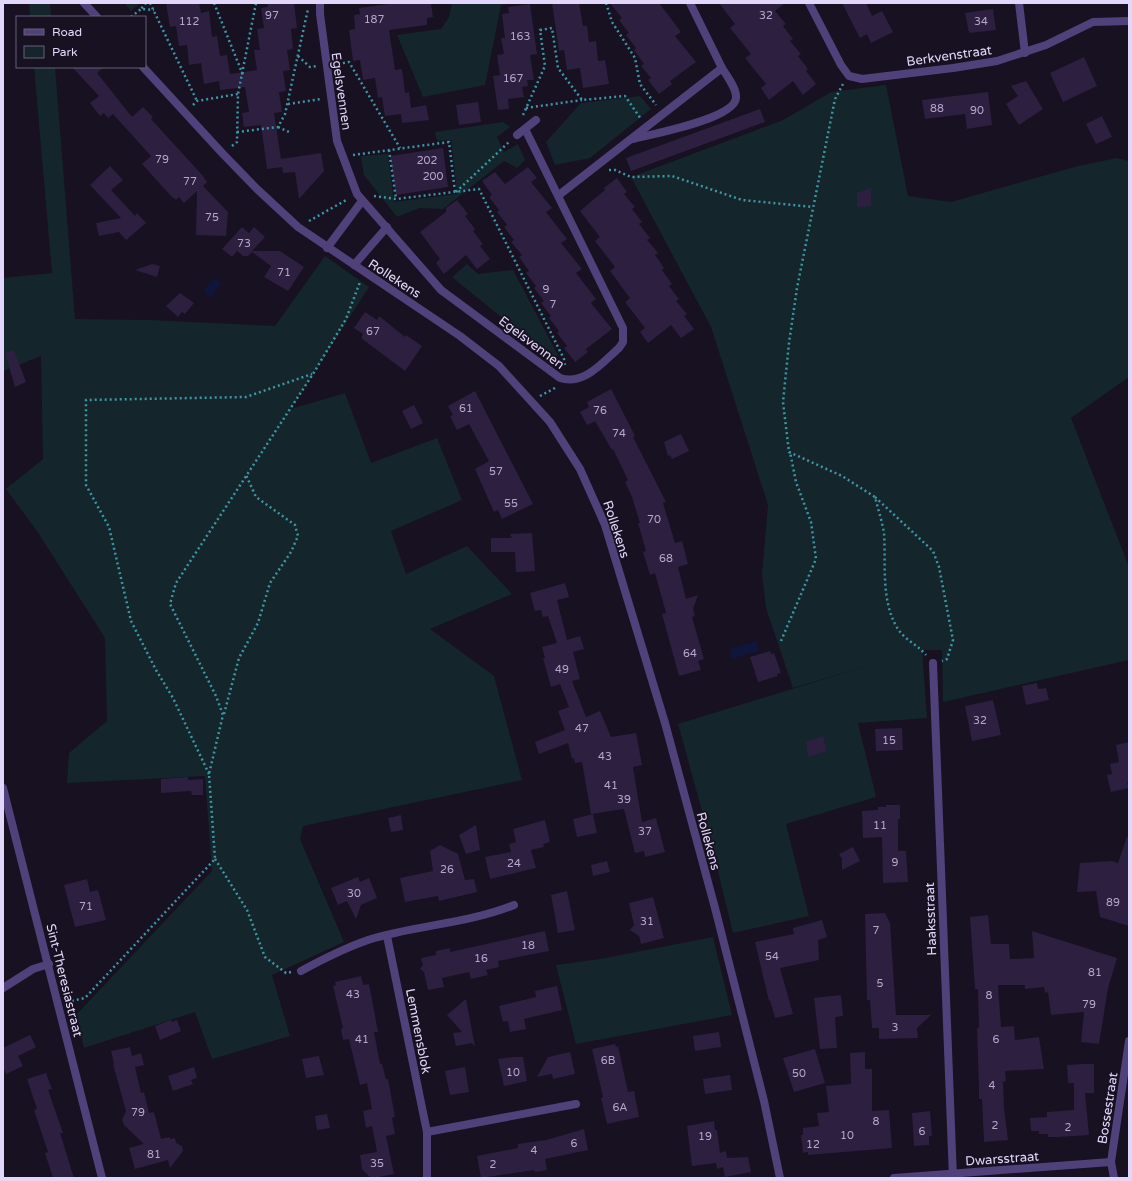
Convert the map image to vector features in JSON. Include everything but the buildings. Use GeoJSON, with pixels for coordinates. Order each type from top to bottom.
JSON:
{"type":"FeatureCollection","features":[{"type":"Feature","properties":{"kind":"street"},"geometry":{"type":"LineString","coordinates":[[84,3],[96,16]]}},
{"type":"Feature","properties":{"kind":"street","name":"Egelsvennen"},"geometry":{"type":"LineString","coordinates":[[320,3],[326,65],[337,141],[341,157],[357,194],[441,290],[560,378],[567,380],[584,377],[620,348],[624,335],[623,328],[559,195],[525,129]]}},
{"type":"Feature","properties":{"kind":"street"},"geometry":{"type":"LineString","coordinates":[[628,140],[699,122],[726,112],[734,105],[736,93],[690,3]]}},
{"type":"Feature","properties":{"kind":"street"},"geometry":{"type":"LineString","coordinates":[[809,3],[841,65],[849,76]]}},
{"type":"Feature","properties":{"kind":"street"},"geometry":{"type":"LineString","coordinates":[[1019,3],[1025,53]]}},
{"type":"Feature","properties":{"kind":"street","name":"Berkvenstraat"},"geometry":{"type":"LineString","coordinates":[[849,76],[862,79],[998,61],[1025,53],[1093,22],[1129,22]]}},
{"type":"Feature","properties":{"kind":"street","name":"Rollekens"},"geometry":{"type":"LineString","coordinates":[[144,68],[257,190],[298,227],[327,248],[460,336],[500,366],[550,422],[580,469],[605,525],[665,723],[713,900],[770,1126],[780,1178]]}},
{"type":"Feature","properties":{"kind":"street"},"geometry":{"type":"LineString","coordinates":[[559,195],[722,68]]}},
{"type":"Feature","properties":{"kind":"street"},"geometry":{"type":"LineString","coordinates":[[517,135],[536,120]]}},
{"type":"Feature","properties":{"kind":"street"},"geometry":{"type":"LineString","coordinates":[[327,248],[362,201]]}},
{"type":"Feature","properties":{"kind":"street"},"geometry":{"type":"LineString","coordinates":[[354,265],[387,227]]}},
{"type":"Feature","properties":{"kind":"street","name":"Haaksstraat"},"geometry":{"type":"LineString","coordinates":[[933,663],[953,1176]]}},
{"type":"Feature","properties":{"kind":"street","name":"Sint-Theresiastraat"},"geometry":{"type":"LineString","coordinates":[[3,788],[49,964],[102,1178]]}},
{"type":"Feature","properties":{"kind":"street"},"geometry":{"type":"LineString","coordinates":[[301,971],[333,954],[368,940],[492,914],[514,905]]}},
{"type":"Feature","properties":{"kind":"street","name":"Lemmensblok"},"geometry":{"type":"LineString","coordinates":[[387,936],[427,1132],[427,1178]]}},
{"type":"Feature","properties":{"kind":"street"},"geometry":{"type":"LineString","coordinates":[[3,988],[33,969],[49,964]]}},
{"type":"Feature","properties":{"kind":"street","name":"Bossestraat"},"geometry":{"type":"LineString","coordinates":[[1114,1178],[1111,1162],[1129,1040]]}},
{"type":"Feature","properties":{"kind":"street"},"geometry":{"type":"LineString","coordinates":[[427,1132],[576,1104]]}},
{"type":"Feature","properties":{"kind":"street","name":"Dwarsstraat"},"geometry":{"type":"LineString","coordinates":[[894,1178],[953,1176],[1111,1162]]}},
{"type":"Feature","properties":{"kind":"path"},"geometry":{"type":"LineString","coordinates":[[131,16],[146,3]]}},
{"type":"Feature","properties":{"kind":"path"},"geometry":{"type":"LineString","coordinates":[[150,3],[197,101]]}},
{"type":"Feature","properties":{"kind":"path"},"geometry":{"type":"LineString","coordinates":[[214,3],[243,75]]}},
{"type":"Feature","properties":{"kind":"path"},"geometry":{"type":"LineString","coordinates":[[223,154],[237,142],[238,94],[243,75],[256,3]]}},
{"type":"Feature","properties":{"kind":"path"},"geometry":{"type":"LineString","coordinates":[[278,127],[286,114],[309,3]]}},
{"type":"Feature","properties":{"kind":"path"},"geometry":{"type":"LineString","coordinates":[[606,3],[612,22],[635,58],[640,84],[663,113]]}},
{"type":"Feature","properties":{"kind":"path"},"geometry":{"type":"LineString","coordinates":[[141,9],[154,10]]}},
{"type":"Feature","properties":{"kind":"path"},"geometry":{"type":"LineString","coordinates":[[525,129],[522,116],[545,66],[540,30],[552,28],[558,68],[582,100]]}},
{"type":"Feature","properties":{"kind":"path"},"geometry":{"type":"LineString","coordinates":[[298,56],[310,67],[349,62],[400,148]]}},
{"type":"Feature","properties":{"kind":"path"},"geometry":{"type":"LineString","coordinates":[[781,641],[816,559],[811,522],[796,482],[789,452],[783,402],[797,288],[813,207],[835,99],[849,76]]}},
{"type":"Feature","properties":{"kind":"path"},"geometry":{"type":"LineString","coordinates":[[185,113],[197,101],[238,94]]}},
{"type":"Feature","properties":{"kind":"path"},"geometry":{"type":"LineString","coordinates":[[526,108],[582,100],[625,96],[646,127]]}},
{"type":"Feature","properties":{"kind":"path"},"geometry":{"type":"LineString","coordinates":[[288,104],[331,98]]}},
{"type":"Feature","properties":{"kind":"path"},"geometry":{"type":"LineString","coordinates":[[237,132],[278,127],[289,132]]}},
{"type":"Feature","properties":{"kind":"path"},"geometry":{"type":"LineString","coordinates":[[455,192],[517,135]]}},
{"type":"Feature","properties":{"kind":"path"},"geometry":{"type":"LineString","coordinates":[[341,157],[449,142],[455,192]]}},
{"type":"Feature","properties":{"kind":"path"},"geometry":{"type":"LineString","coordinates":[[389,150],[396,199]]}},
{"type":"Feature","properties":{"kind":"path"},"geometry":{"type":"LineString","coordinates":[[591,170],[615,170],[631,177],[672,176],[742,200],[813,207]]}},
{"type":"Feature","properties":{"kind":"path"},"geometry":{"type":"LineString","coordinates":[[298,227],[357,194],[396,199],[479,189],[564,359],[567,380],[531,401]]}},
{"type":"Feature","properties":{"kind":"path"},"geometry":{"type":"LineString","coordinates":[[224,715],[170,604],[176,583],[313,374],[346,319],[363,272]]}},
{"type":"Feature","properties":{"kind":"path"},"geometry":{"type":"LineString","coordinates":[[209,774],[173,698],[131,621],[109,527],[86,485],[86,400],[246,397],[313,374]]}},
{"type":"Feature","properties":{"kind":"path"},"geometry":{"type":"LineString","coordinates":[[789,452],[842,476],[875,497],[933,551],[939,568],[953,640],[947,659],[933,663],[922,650],[908,641],[896,625],[886,595],[883,532],[875,497]]}},
{"type":"Feature","properties":{"kind":"path"},"geometry":{"type":"LineString","coordinates":[[246,475],[256,497],[295,525],[298,536],[291,552],[270,583],[258,622],[239,658],[224,715],[209,774],[215,859],[247,910],[265,957],[286,973],[301,971]]}},
{"type":"Feature","properties":{"kind":"path"},"geometry":{"type":"LineString","coordinates":[[59,1004],[85,998],[215,859]]}},
{"type":"Feature","properties":{"kind":"green space"},"geometry":{"type":"Polygon","coordinates":[[[29,3],[50,3],[51,16],[30,16],[29,3]]]}},
{"type":"Feature","properties":{"kind":"green space"},"geometry":{"type":"Polygon","coordinates":[[[124,3],[140,3],[131,11],[124,3]]]}},
{"type":"Feature","properties":{"kind":"green space"},"geometry":{"type":"Polygon","coordinates":[[[452,3],[512,3],[501,5],[485,85],[423,97],[397,35],[441,29],[449,17],[452,3]]]}},
{"type":"Feature","properties":{"kind":"green space"},"geometry":{"type":"Polygon","coordinates":[[[34,68],[55,68],[75,319],[148,320],[275,326],[325,256],[369,287],[291,409],[345,393],[371,463],[437,438],[462,500],[391,531],[406,574],[467,546],[512,594],[430,629],[494,676],[522,780],[303,826],[300,839],[344,942],[272,975],[290,1036],[212,1059],[195,1012],[84,1048],[76,1015],[212,871],[205,776],[67,783],[69,753],[107,721],[105,638],[37,531],[6,489],[43,459],[41,356],[3,371],[3,278],[52,273],[34,68]]]}},
{"type":"Feature","properties":{"kind":"green space"},"geometry":{"type":"Polygon","coordinates":[[[886,85],[908,196],[951,202],[1078,166],[1117,158],[1129,161],[1129,377],[1071,418],[1129,567],[1129,660],[943,702],[942,650],[922,650],[927,718],[858,723],[876,797],[786,824],[809,916],[733,933],[712,847],[678,724],[870,665],[793,688],[766,608],[762,574],[768,505],[711,327],[631,177],[783,120],[831,92],[886,85]]]}},
{"type":"Feature","properties":{"kind":"green space"},"geometry":{"type":"Polygon","coordinates":[[[640,96],[651,109],[590,158],[555,165],[546,142],[581,103],[640,96]]]}},
{"type":"Feature","properties":{"kind":"green space"},"geometry":{"type":"Polygon","coordinates":[[[503,122],[510,127],[497,137],[504,152],[518,144],[525,160],[517,168],[504,161],[443,209],[419,208],[397,217],[364,175],[361,156],[388,154],[394,202],[457,194],[451,140],[437,141],[435,132],[503,122]]]}},
{"type":"Feature","properties":{"kind":"green space"},"geometry":{"type":"Polygon","coordinates":[[[467,264],[478,274],[513,270],[558,355],[554,360],[452,277],[467,264]]]}},
{"type":"Feature","properties":{"kind":"green space"},"geometry":{"type":"Polygon","coordinates":[[[713,937],[732,1015],[576,1044],[556,965],[600,959],[713,937]]]}},
{"type":"Feature","properties":{"kind":"water"},"geometry":{"type":"Polygon","coordinates":[[[214,278],[221,283],[211,297],[203,291],[214,278]]]}},
{"type":"Feature","properties":{"kind":"water"},"geometry":{"type":"Polygon","coordinates":[[[756,641],[759,651],[732,659],[729,649],[756,641]]]}}]}
